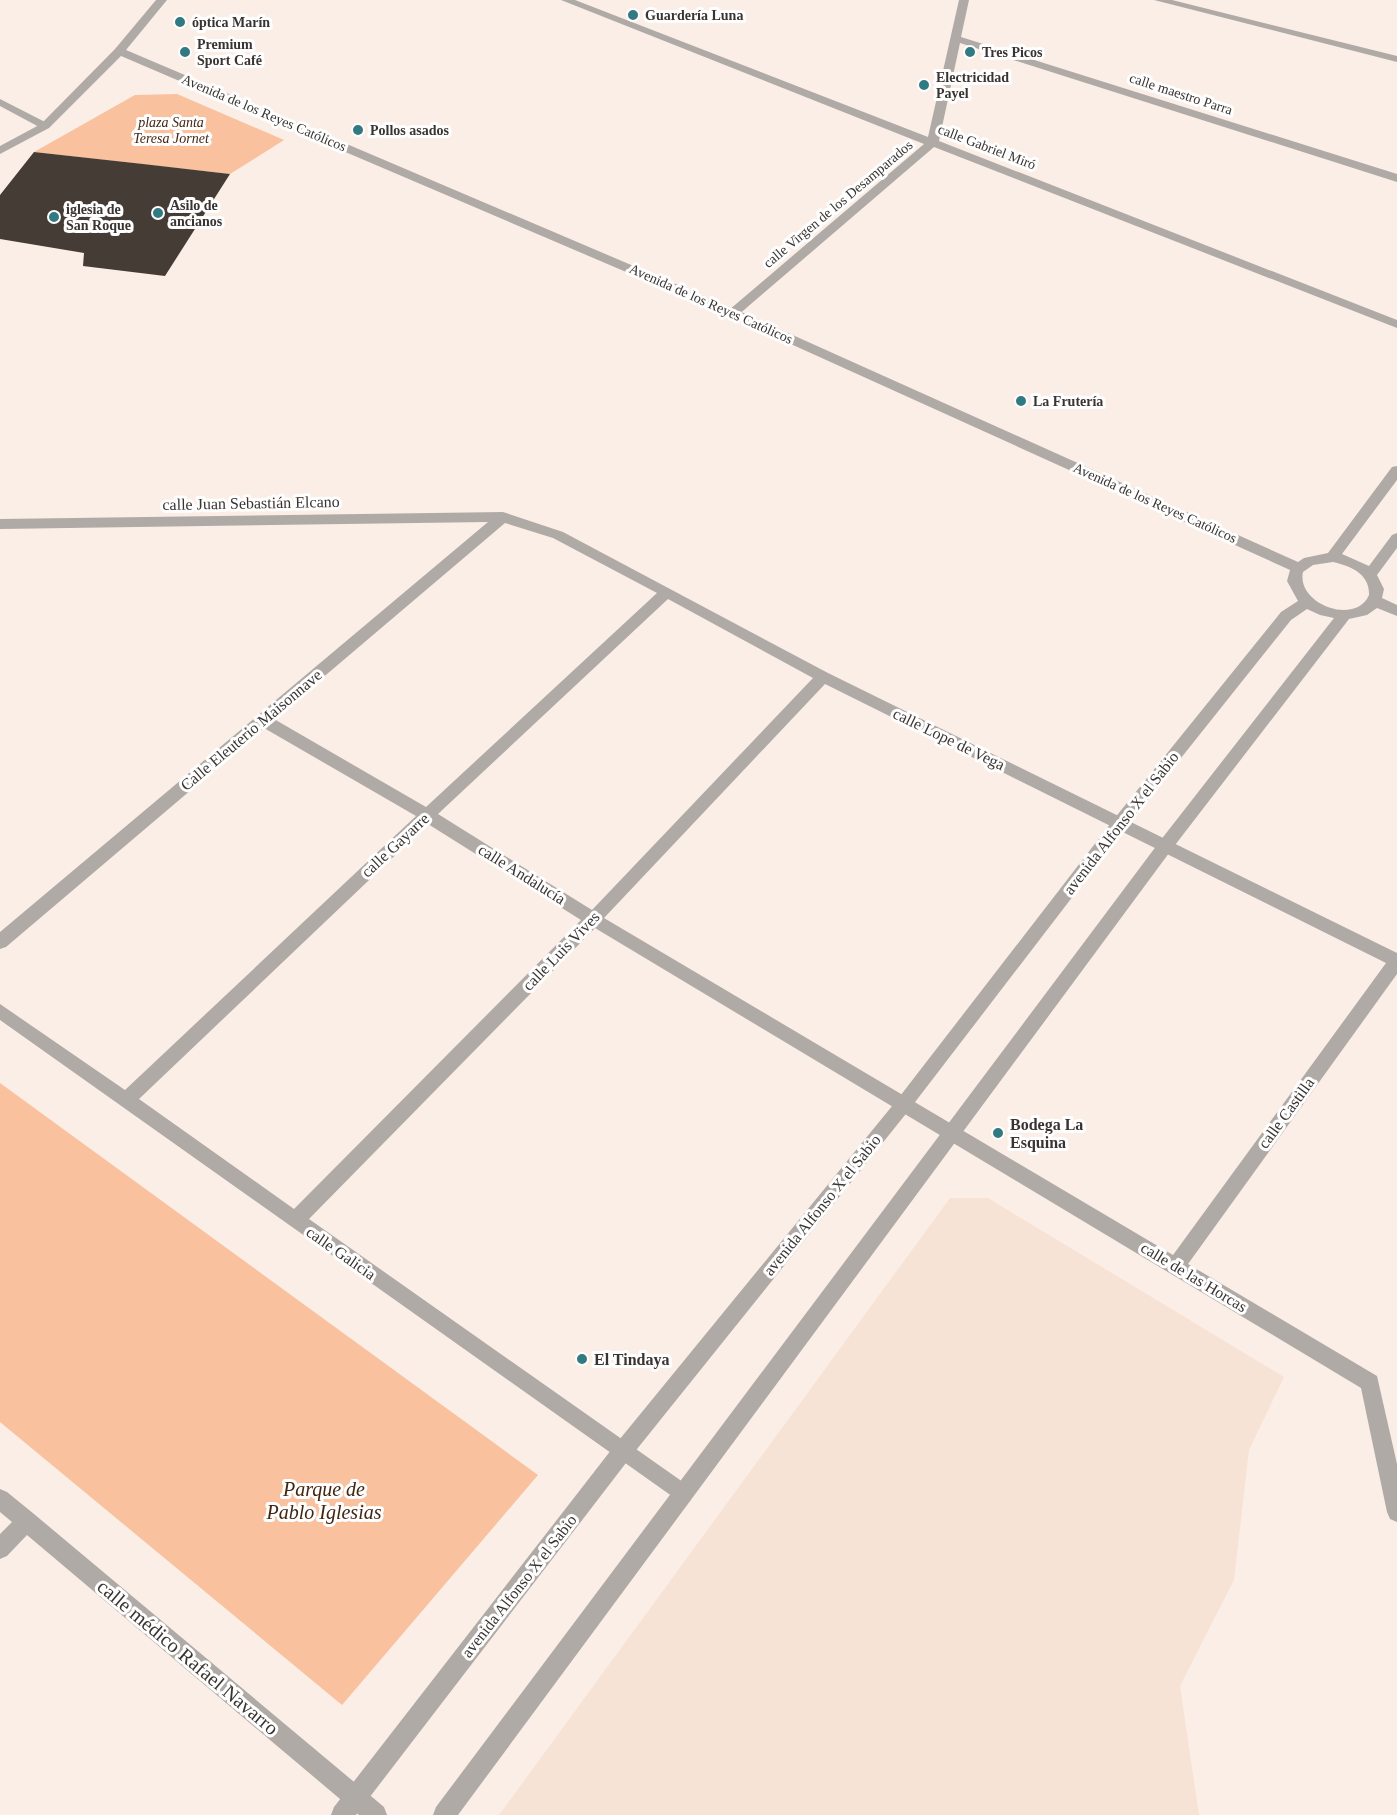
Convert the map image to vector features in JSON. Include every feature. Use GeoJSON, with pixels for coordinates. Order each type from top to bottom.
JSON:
{"type":"FeatureCollection","features":[{"type":"Feature","properties":{"kind":"street"},"geometry":{"type":"LineString","coordinates":[[0,151],[45,126],[119,51],[162,0]]}},
{"type":"Feature","properties":{"kind":"street","name":"calle Gabriel Miró"},"geometry":{"type":"LineString","coordinates":[[566,0],[1397,324]]}},
{"type":"Feature","properties":{"kind":"street","name":"calle Virgen de los Desamparados"},"geometry":{"type":"LineString","coordinates":[[733,313],[933,142],[964,0]]}},
{"type":"Feature","properties":{"kind":"street"},"geometry":{"type":"LineString","coordinates":[[1159,0],[1397,59]]}},
{"type":"Feature","properties":{"kind":"street","name":"calle maestro Parra"},"geometry":{"type":"LineString","coordinates":[[955,38],[1397,178]]}},
{"type":"Feature","properties":{"kind":"street","name":"Avenida de los Reyes Católicos"},"geometry":{"type":"LineString","coordinates":[[119,51],[733,313],[1299,568]]}},
{"type":"Feature","properties":{"kind":"street"},"geometry":{"type":"LineString","coordinates":[[0,102],[45,126]]}},
{"type":"Feature","properties":{"kind":"street"},"geometry":{"type":"LineString","coordinates":[[1333,558],[1397,470]]}},
{"type":"Feature","properties":{"kind":"street","name":"calle Juan Sebastián Elcano"},"geometry":{"type":"LineString","coordinates":[[0,525],[503,517]]}},
{"type":"Feature","properties":{"kind":"street","name":"calle Lope de Vega"},"geometry":{"type":"LineString","coordinates":[[503,517],[558,536],[823,677],[1397,961]]}},
{"type":"Feature","properties":{"kind":"street","name":"Calle Eleuterio Maisonnave"},"geometry":{"type":"LineString","coordinates":[[0,942],[503,517]]}},
{"type":"Feature","properties":{"kind":"street"},"geometry":{"type":"LineString","coordinates":[[1370,574],[1397,538]]}},
{"type":"Feature","properties":{"kind":"street"},"geometry":{"type":"LineString","coordinates":[[1333,558],[1353,563],[1370,574],[1376,583],[1378,592],[1375,601],[1358,613],[1324,611],[1307,602],[1294,585],[1294,576],[1299,568],[1308,561],[1333,558]]}},
{"type":"Feature","properties":{"kind":"street","name":"calle Gayarre"},"geometry":{"type":"LineString","coordinates":[[126,1100],[667,592]]}},
{"type":"Feature","properties":{"kind":"street"},"geometry":{"type":"LineString","coordinates":[[1375,601],[1397,611]]}},
{"type":"Feature","properties":{"kind":"street","name":"avenida Alfonso X el Sabio"},"geometry":{"type":"LineString","coordinates":[[342,1815],[622,1452],[903,1105],[1120,823],[1286,616],[1307,602]]}},
{"type":"Feature","properties":{"kind":"street"},"geometry":{"type":"LineString","coordinates":[[444,1815],[1166,845],[1345,614]]}},
{"type":"Feature","properties":{"kind":"street","name":"calle Luis Vives"},"geometry":{"type":"LineString","coordinates":[[295,1220],[592,919],[823,677]]}},
{"type":"Feature","properties":{"kind":"street","name":"calle Andalucía"},"geometry":{"type":"LineString","coordinates":[[263,720],[427,815],[592,919],[903,1105]]}},
{"type":"Feature","properties":{"kind":"street","name":"calle Castilla"},"geometry":{"type":"LineString","coordinates":[[1176,1266],[1397,961]]}},
{"type":"Feature","properties":{"kind":"street","name":"calle Galicia"},"geometry":{"type":"LineString","coordinates":[[0,1011],[683,1494]]}},
{"type":"Feature","properties":{"kind":"street","name":"calle de las Horcas"},"geometry":{"type":"LineString","coordinates":[[903,1105],[1370,1383],[1397,1512]]}},
{"type":"Feature","properties":{"kind":"street","name":"calle médico Rafael Navarro"},"geometry":{"type":"LineString","coordinates":[[0,1499],[376,1815]]}},
{"type":"Feature","properties":{"kind":"street"},"geometry":{"type":"LineString","coordinates":[[0,1549],[27,1521]]}},
{"type":"Feature","properties":{"kind":"shaded area"},"geometry":{"type":"Polygon","coordinates":[[[950,1198],[988,1198],[1284,1377],[1249,1450],[1234,1580],[1180,1686],[1199,1815],[499,1815],[950,1198]]]}},
{"type":"Feature","properties":{"kind":"green space","name":"plaza Santa Teresa Jornet"},"geometry":{"type":"Polygon","coordinates":[[[177,94],[284,140],[230,174],[34,152],[135,95],[177,94]]]}},
{"type":"Feature","properties":{"kind":"green space","name":"Parque de Pablo Iglesias"},"geometry":{"type":"Polygon","coordinates":[[[0,1083],[538,1475],[342,1705],[0,1422],[0,1083]]]}},
{"type":"Feature","properties":{"kind":"building"},"geometry":{"type":"Polygon","coordinates":[[[34,152],[230,174],[165,276],[83,266],[84,253],[0,239],[0,195],[34,152]]]}},
{"type":"Feature","properties":{"kind":"place","name":"Guardería Luna"},"geometry":{"type":"Point","coordinates":[633,15]}},
{"type":"Feature","properties":{"kind":"place","name":"óptica Marín"},"geometry":{"type":"Point","coordinates":[180,22]}},
{"type":"Feature","properties":{"kind":"place","name":"Premium Sport Café"},"geometry":{"type":"Point","coordinates":[185,52]}},
{"type":"Feature","properties":{"kind":"place","name":"Tres Picos"},"geometry":{"type":"Point","coordinates":[970,52]}},
{"type":"Feature","properties":{"kind":"place","name":"Electricidad Payel"},"geometry":{"type":"Point","coordinates":[924,85]}},
{"type":"Feature","properties":{"kind":"place","name":"Pollos asados"},"geometry":{"type":"Point","coordinates":[358,130]}},
{"type":"Feature","properties":{"kind":"place","name":"Asilo de ancianos"},"geometry":{"type":"Point","coordinates":[158,213]}},
{"type":"Feature","properties":{"kind":"place","name":"iglesia de San Roque"},"geometry":{"type":"Point","coordinates":[54,217]}},
{"type":"Feature","properties":{"kind":"place","name":"La Frutería"},"geometry":{"type":"Point","coordinates":[1021,401]}},
{"type":"Feature","properties":{"kind":"place","name":"Bodega La Esquina"},"geometry":{"type":"Point","coordinates":[998,1133]}},
{"type":"Feature","properties":{"kind":"place","name":"El Tindaya"},"geometry":{"type":"Point","coordinates":[582,1359]}}]}
